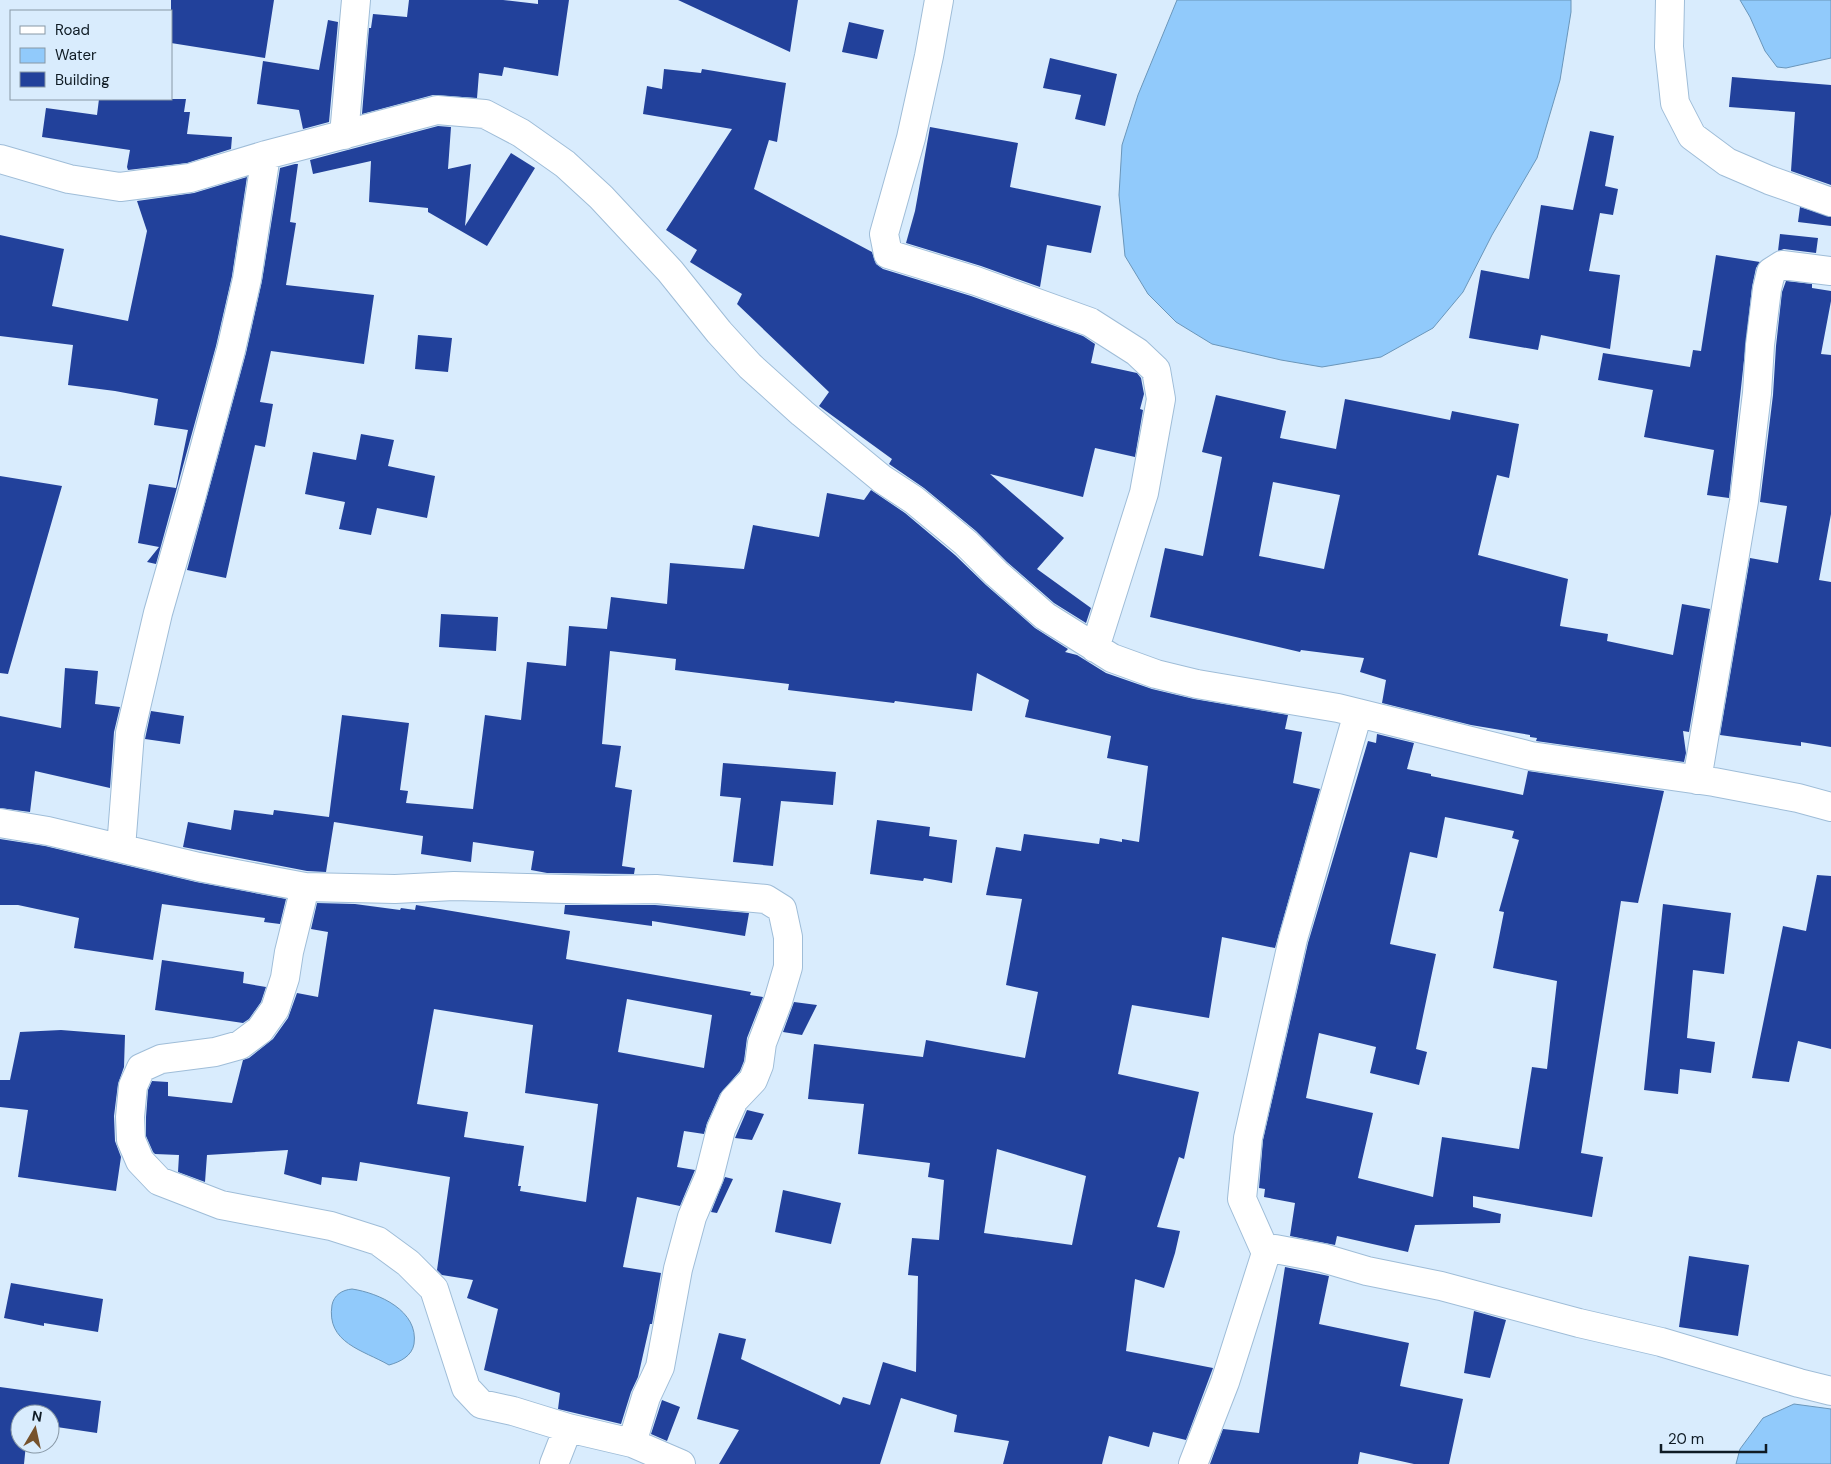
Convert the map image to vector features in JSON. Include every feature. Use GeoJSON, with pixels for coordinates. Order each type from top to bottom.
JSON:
{"type":"FeatureCollection","features":[{"type":"Feature","properties":{"kind":"street"},"geometry":{"type":"LineString","coordinates":[[344,135],[356,0]]}},
{"type":"Feature","properties":{"kind":"street"},"geometry":{"type":"LineString","coordinates":[[939,0],[911,138],[884,234],[888,254],[976,281],[1090,322],[1137,352],[1156,370],[1161,399],[1144,493],[1095,648]]}},
{"type":"Feature","properties":{"kind":"street"},"geometry":{"type":"LineString","coordinates":[[1670,0],[1669,48],[1675,103],[1692,136],[1727,162],[1769,180],[1831,202]]}},
{"type":"Feature","properties":{"kind":"street"},"geometry":{"type":"LineString","coordinates":[[0,159],[69,179],[120,187],[190,178],[266,155],[437,110],[485,114],[521,133],[565,164],[601,197],[670,271],[718,332],[750,366],[802,413],[882,479],[914,500],[966,542],[996,573],[1045,616],[1112,658],[1164,676],[1197,684],[1338,708],[1531,756],[1696,780],[1798,798],[1831,807]]}},
{"type":"Feature","properties":{"kind":"street"},"geometry":{"type":"LineString","coordinates":[[121,848],[130,733],[158,613],[192,498],[231,350],[247,280],[266,155]]}},
{"type":"Feature","properties":{"kind":"street"},"geometry":{"type":"LineString","coordinates":[[1696,780],[1744,500],[1767,289],[1772,272],[1782,265],[1831,271]]}},
{"type":"Feature","properties":{"kind":"street"},"geometry":{"type":"LineString","coordinates":[[1193,1464],[1243,1329],[1266,1253],[1242,1199],[1248,1138],[1293,939],[1358,713]]}},
{"type":"Feature","properties":{"kind":"street"},"geometry":{"type":"LineString","coordinates":[[0,823],[48,831],[199,867],[305,887],[395,889],[454,886],[605,890],[656,889],[766,900],[782,909],[788,937],[788,967],[786,976],[762,1043],[759,1065],[753,1080],[734,1100],[721,1129],[709,1177],[692,1217],[678,1269],[660,1367],[646,1397],[632,1443]]}},
{"type":"Feature","properties":{"kind":"street"},"geometry":{"type":"LineString","coordinates":[[305,887],[283,986],[275,1009],[260,1030],[240,1045],[215,1052],[161,1059],[141,1068],[133,1086],[130,1117],[131,1140],[140,1161],[158,1181],[221,1205],[331,1226],[378,1241],[408,1263],[434,1289],[466,1388],[481,1404],[632,1443],[681,1464]]}},
{"type":"Feature","properties":{"kind":"street"},"geometry":{"type":"LineString","coordinates":[[1266,1253],[1275,1249],[1323,1258],[1367,1271],[1442,1286],[1570,1321],[1662,1342],[1831,1391]]}},
{"type":"Feature","properties":{"kind":"street"},"geometry":{"type":"LineString","coordinates":[[554,1464],[568,1428]]}},
{"type":"Feature","properties":{"kind":"water"},"geometry":{"type":"Polygon","coordinates":[[[1177,0],[1571,0],[1571,12],[1560,80],[1537,158],[1492,235],[1463,292],[1433,328],[1381,357],[1322,367],[1281,360],[1212,344],[1176,322],[1148,294],[1125,256],[1119,195],[1122,145],[1138,95],[1177,0]]]}},
{"type":"Feature","properties":{"kind":"water"},"geometry":{"type":"Polygon","coordinates":[[[1740,0],[1831,0],[1831,58],[1786,68],[1777,67],[1765,51],[1740,0]]]}},
{"type":"Feature","properties":{"kind":"water"},"geometry":{"type":"Polygon","coordinates":[[[352,1289],[385,1299],[404,1313],[414,1332],[413,1348],[405,1358],[389,1365],[348,1344],[341,1337],[335,1328],[332,1318],[332,1305],[339,1294],[352,1289]]]}},
{"type":"Feature","properties":{"kind":"water"},"geometry":{"type":"Polygon","coordinates":[[[1794,1404],[1831,1409],[1831,1464],[1736,1464],[1740,1449],[1763,1418],[1794,1404]]]}},
{"type":"Feature","properties":{"kind":"building"},"geometry":{"type":"Polygon","coordinates":[[[171,0],[274,0],[265,58],[172,43],[171,0]]]}},
{"type":"Feature","properties":{"kind":"building"},"geometry":{"type":"Polygon","coordinates":[[[409,0],[503,0],[538,4],[538,0],[569,0],[558,76],[504,67],[502,76],[479,73],[477,98],[433,95],[362,114],[369,28],[371,28],[373,14],[407,17],[409,0]]]}},
{"type":"Feature","properties":{"kind":"building"},"geometry":{"type":"Polygon","coordinates":[[[678,0],[798,0],[790,52],[678,0]]]}},
{"type":"Feature","properties":{"kind":"building"},"geometry":{"type":"Polygon","coordinates":[[[328,20],[338,22],[329,122],[303,129],[299,110],[257,104],[263,61],[319,70],[328,20]]]}},
{"type":"Feature","properties":{"kind":"building"},"geometry":{"type":"Polygon","coordinates":[[[849,22],[884,30],[877,59],[842,52],[849,22]]]}},
{"type":"Feature","properties":{"kind":"building"},"geometry":{"type":"Polygon","coordinates":[[[1050,58],[1117,74],[1105,126],[1075,119],[1081,95],[1043,88],[1050,58]]]}},
{"type":"Feature","properties":{"kind":"building"},"geometry":{"type":"Polygon","coordinates":[[[664,69],[701,73],[702,69],[786,83],[777,142],[769,140],[754,189],[872,252],[876,264],[883,269],[971,296],[1083,336],[1095,344],[1091,363],[1137,373],[1141,378],[1144,394],[1140,409],[1143,410],[1135,457],[1095,448],[1083,497],[990,474],[1064,538],[1037,569],[1091,608],[1086,623],[1054,603],[1007,562],[976,531],[924,488],[889,464],[892,459],[819,406],[829,392],[737,304],[742,294],[690,262],[697,250],[666,230],[732,129],[643,114],[647,86],[662,89],[664,69]]]}},
{"type":"Feature","properties":{"kind":"building"},"geometry":{"type":"Polygon","coordinates":[[[1732,77],[1831,85],[1831,185],[1791,171],[1795,112],[1729,107],[1732,77]]]}},
{"type":"Feature","properties":{"kind":"building"},"geometry":{"type":"Polygon","coordinates":[[[186,99],[184,112],[190,112],[187,134],[232,137],[231,149],[187,163],[128,170],[130,150],[42,137],[46,108],[97,115],[99,100],[186,99]]]}},
{"type":"Feature","properties":{"kind":"building"},"geometry":{"type":"Polygon","coordinates":[[[438,126],[451,127],[448,169],[471,164],[465,226],[511,153],[535,168],[487,246],[428,212],[428,208],[369,202],[371,161],[313,174],[310,160],[438,126]]]}},
{"type":"Feature","properties":{"kind":"building"},"geometry":{"type":"Polygon","coordinates":[[[930,127],[1018,143],[1010,187],[1101,206],[1091,253],[1047,245],[1040,287],[981,266],[906,243],[915,211],[930,127]]]}},
{"type":"Feature","properties":{"kind":"building"},"geometry":{"type":"Polygon","coordinates":[[[1590,131],[1614,136],[1605,186],[1618,189],[1613,215],[1600,213],[1589,271],[1620,275],[1610,349],[1541,335],[1538,350],[1469,338],[1481,270],[1529,279],[1541,205],[1573,210],[1590,131]]]}},
{"type":"Feature","properties":{"kind":"building"},"geometry":{"type":"Polygon","coordinates":[[[298,164],[290,222],[296,223],[286,285],[374,295],[364,364],[271,351],[260,402],[273,404],[265,447],[255,445],[226,578],[187,570],[246,353],[262,281],[280,168],[298,164]]]}},
{"type":"Feature","properties":{"kind":"building"},"geometry":{"type":"Polygon","coordinates":[[[247,177],[232,276],[216,346],[156,564],[147,562],[159,547],[138,543],[149,484],[176,488],[188,430],[154,425],[158,399],[68,385],[73,345],[0,336],[0,235],[64,249],[52,306],[128,321],[147,231],[137,201],[194,193],[247,177]]]}},
{"type":"Feature","properties":{"kind":"building"},"geometry":{"type":"Polygon","coordinates":[[[1800,207],[1831,217],[1831,226],[1798,222],[1800,207]]]}},
{"type":"Feature","properties":{"kind":"building"},"geometry":{"type":"Polygon","coordinates":[[[1780,234],[1818,238],[1816,253],[1784,249],[1778,251],[1780,234]]]}},
{"type":"Feature","properties":{"kind":"building"},"geometry":{"type":"Polygon","coordinates":[[[1716,255],[1760,262],[1756,268],[1752,287],[1729,498],[1707,495],[1714,450],[1644,437],[1653,390],[1598,380],[1603,353],[1690,367],[1693,350],[1701,351],[1716,255]]]}},
{"type":"Feature","properties":{"kind":"building"},"geometry":{"type":"Polygon","coordinates":[[[1786,281],[1812,284],[1812,288],[1831,291],[1831,301],[1821,354],[1831,355],[1831,514],[1819,580],[1831,582],[1831,747],[1801,742],[1801,746],[1720,735],[1750,558],[1778,563],[1787,506],[1760,502],[1773,395],[1782,292],[1786,281]]]}},
{"type":"Feature","properties":{"kind":"building"},"geometry":{"type":"Polygon","coordinates":[[[418,335],[452,338],[448,372],[415,369],[418,335]]]}},
{"type":"Feature","properties":{"kind":"building"},"geometry":{"type":"Polygon","coordinates":[[[1216,395],[1286,411],[1280,438],[1336,449],[1345,399],[1450,420],[1452,411],[1519,424],[1509,478],[1497,475],[1478,555],[1568,579],[1560,626],[1608,634],[1607,641],[1673,655],[1682,604],[1710,609],[1689,732],[1683,731],[1686,753],[1684,762],[1536,741],[1537,738],[1530,737],[1530,735],[1471,725],[1382,703],[1386,680],[1360,672],[1364,658],[1301,650],[1300,652],[1150,617],[1165,548],[1203,556],[1222,457],[1202,452],[1216,395]],[[1273,482],[1259,556],[1324,569],[1340,495],[1273,482]]]}},
{"type":"Feature","properties":{"kind":"building"},"geometry":{"type":"Polygon","coordinates":[[[361,434],[394,440],[388,466],[435,476],[427,518],[377,508],[371,535],[339,529],[345,502],[305,494],[313,452],[356,460],[361,434]]]}},
{"type":"Feature","properties":{"kind":"building"},"geometry":{"type":"Polygon","coordinates":[[[0,476],[62,486],[8,674],[0,673],[0,476]]]}},
{"type":"Feature","properties":{"kind":"building"},"geometry":{"type":"Polygon","coordinates":[[[871,490],[905,513],[955,555],[1035,628],[1068,649],[1065,652],[1077,655],[1106,673],[1152,689],[1194,699],[1288,715],[1285,729],[1302,732],[1293,783],[1320,789],[1275,948],[1222,937],[1209,1018],[1132,1005],[1118,1074],[1199,1092],[1184,1159],[1179,1157],[1157,1227],[1180,1231],[1175,1253],[1164,1288],[1135,1279],[1126,1351],[1213,1368],[1186,1440],[1153,1432],[1149,1447],[1109,1436],[1102,1464],[1003,1464],[1009,1441],[954,1432],[957,1415],[901,1398],[880,1464],[719,1464],[739,1430],[697,1419],[719,1333],[746,1339],[741,1359],[840,1405],[843,1397],[870,1405],[883,1362],[916,1372],[918,1276],[908,1275],[912,1238],[939,1240],[944,1180],[928,1177],[930,1163],[858,1154],[864,1104],[808,1099],[814,1044],[923,1057],[926,1040],[1025,1058],[1038,992],[1006,985],[1022,899],[986,895],[996,847],[1021,851],[1024,834],[1099,844],[1100,838],[1122,842],[1122,839],[1139,842],[1148,766],[1107,758],[1111,736],[1025,717],[1029,700],[977,673],[972,711],[788,690],[789,684],[675,670],[676,659],[610,651],[602,744],[621,746],[615,787],[632,790],[622,866],[635,868],[634,874],[547,873],[531,870],[534,851],[473,842],[471,862],[421,854],[423,836],[334,822],[326,872],[307,871],[183,847],[188,822],[231,830],[234,810],[273,815],[274,810],[329,817],[342,715],[409,723],[400,790],[408,791],[406,803],[473,809],[485,715],[521,720],[527,662],[566,666],[569,626],[607,629],[611,597],[667,604],[670,563],[744,569],[753,525],[819,537],[827,493],[864,500],[871,490]],[[997,1149],[984,1233],[1072,1245],[1086,1176],[997,1149]]]}},
{"type":"Feature","properties":{"kind":"building"},"geometry":{"type":"Polygon","coordinates":[[[441,614],[498,617],[496,651],[439,647],[441,614]]]}},
{"type":"Feature","properties":{"kind":"building"},"geometry":{"type":"Polygon","coordinates":[[[65,668],[98,671],[95,704],[120,707],[114,732],[110,788],[35,771],[30,812],[0,808],[0,716],[61,728],[65,668]]]}},
{"type":"Feature","properties":{"kind":"building"},"geometry":{"type":"Polygon","coordinates":[[[151,711],[184,716],[180,744],[145,739],[151,711]]]}},
{"type":"Feature","properties":{"kind":"building"},"geometry":{"type":"Polygon","coordinates":[[[1377,734],[1414,743],[1407,769],[1431,774],[1431,776],[1523,795],[1528,771],[1664,791],[1638,903],[1621,901],[1581,1153],[1603,1157],[1592,1217],[1473,1196],[1473,1207],[1501,1214],[1500,1223],[1415,1225],[1408,1252],[1337,1236],[1335,1245],[1290,1236],[1295,1203],[1264,1197],[1265,1189],[1259,1188],[1263,1140],[1308,943],[1368,741],[1376,743],[1377,734]],[[1445,817],[1437,858],[1410,852],[1390,944],[1436,954],[1416,1049],[1427,1052],[1419,1085],[1370,1073],[1376,1047],[1319,1033],[1306,1098],[1373,1113],[1358,1178],[1433,1197],[1442,1137],[1519,1149],[1532,1067],[1547,1069],[1557,981],[1493,968],[1504,912],[1499,911],[1519,840],[1512,838],[1514,831],[1445,817]]]}},
{"type":"Feature","properties":{"kind":"building"},"geometry":{"type":"Polygon","coordinates":[[[723,763],[836,772],[833,805],[781,801],[773,866],[733,862],[741,798],[720,796],[723,763]]]}},
{"type":"Feature","properties":{"kind":"building"},"geometry":{"type":"Polygon","coordinates":[[[877,820],[930,827],[929,836],[957,840],[952,883],[924,878],[923,881],[870,874],[877,820]]]}},
{"type":"Feature","properties":{"kind":"building"},"geometry":{"type":"Polygon","coordinates":[[[0,839],[45,846],[196,882],[286,899],[280,924],[264,922],[265,918],[162,904],[153,960],[74,948],[79,918],[18,905],[0,905],[0,839]]]}},
{"type":"Feature","properties":{"kind":"building"},"geometry":{"type":"Polygon","coordinates":[[[1817,875],[1831,876],[1831,1049],[1798,1041],[1789,1082],[1752,1078],[1783,926],[1806,931],[1817,875]]]}},
{"type":"Feature","properties":{"kind":"building"},"geometry":{"type":"Polygon","coordinates":[[[317,903],[355,904],[400,910],[401,908],[415,910],[416,905],[570,931],[566,959],[751,992],[750,995],[763,997],[747,1038],[744,1061],[740,1071],[720,1094],[704,1134],[684,1131],[677,1167],[695,1170],[680,1206],[637,1197],[623,1267],[661,1273],[652,1324],[650,1324],[638,1377],[621,1424],[558,1409],[560,1393],[484,1370],[498,1309],[467,1298],[473,1280],[442,1275],[437,1270],[450,1177],[360,1162],[357,1181],[322,1177],[321,1185],[284,1174],[288,1150],[207,1155],[205,1182],[178,1172],[179,1155],[155,1154],[153,1152],[146,1136],[148,1090],[152,1081],[168,1082],[168,1096],[232,1103],[243,1060],[249,1058],[273,1039],[288,1018],[297,993],[318,997],[328,932],[311,929],[317,903]],[[627,999],[618,1052],[704,1068],[712,1015],[627,999]],[[434,1009],[417,1104],[468,1112],[464,1137],[524,1146],[518,1186],[521,1186],[520,1191],[586,1202],[598,1104],[525,1093],[533,1025],[434,1009]]]}},
{"type":"Feature","properties":{"kind":"building"},"geometry":{"type":"Polygon","coordinates":[[[1663,904],[1731,913],[1724,974],[1693,970],[1687,1038],[1715,1042],[1711,1073],[1680,1069],[1678,1094],[1644,1090],[1663,904]]]}},
{"type":"Feature","properties":{"kind":"building"},"geometry":{"type":"Polygon","coordinates":[[[565,905],[655,905],[749,913],[745,936],[652,921],[652,926],[564,914],[565,905]]]}},
{"type":"Feature","properties":{"kind":"building"},"geometry":{"type":"Polygon","coordinates":[[[162,960],[244,972],[243,983],[266,987],[261,1002],[249,1019],[243,1023],[155,1010],[162,960]]]}},
{"type":"Feature","properties":{"kind":"building"},"geometry":{"type":"Polygon","coordinates":[[[794,1002],[817,1005],[802,1035],[783,1032],[794,1002]]]}},
{"type":"Feature","properties":{"kind":"building"},"geometry":{"type":"Polygon","coordinates":[[[61,1030],[125,1035],[124,1067],[118,1084],[114,1116],[115,1141],[121,1157],[116,1191],[18,1177],[28,1110],[0,1107],[0,1080],[10,1080],[20,1032],[61,1030]]]}},
{"type":"Feature","properties":{"kind":"building"},"geometry":{"type":"Polygon","coordinates":[[[747,1110],[764,1114],[752,1140],[735,1138],[747,1110]]]}},
{"type":"Feature","properties":{"kind":"building"},"geometry":{"type":"Polygon","coordinates":[[[725,1177],[733,1179],[717,1213],[711,1212],[725,1177]]]}},
{"type":"Feature","properties":{"kind":"building"},"geometry":{"type":"Polygon","coordinates":[[[783,1190],[841,1203],[831,1244],[775,1232],[783,1190]]]}},
{"type":"Feature","properties":{"kind":"building"},"geometry":{"type":"Polygon","coordinates":[[[1689,1256],[1749,1265],[1738,1336],[1679,1327],[1689,1256]]]}},
{"type":"Feature","properties":{"kind":"building"},"geometry":{"type":"Polygon","coordinates":[[[1285,1267],[1329,1276],[1319,1324],[1409,1343],[1400,1386],[1463,1399],[1449,1464],[1414,1464],[1360,1452],[1358,1464],[1210,1464],[1223,1429],[1259,1433],[1285,1267]]]}},
{"type":"Feature","properties":{"kind":"building"},"geometry":{"type":"Polygon","coordinates":[[[11,1283],[103,1299],[98,1332],[44,1323],[44,1326],[4,1318],[11,1283]]]}},
{"type":"Feature","properties":{"kind":"building"},"geometry":{"type":"Polygon","coordinates":[[[1474,1311],[1506,1320],[1490,1378],[1464,1373],[1474,1311]]]}},
{"type":"Feature","properties":{"kind":"building"},"geometry":{"type":"Polygon","coordinates":[[[0,1387],[101,1401],[97,1433],[60,1427],[60,1404],[10,1404],[10,1454],[25,1454],[24,1464],[0,1464],[0,1387]]]}},
{"type":"Feature","properties":{"kind":"building"},"geometry":{"type":"Polygon","coordinates":[[[662,1400],[680,1407],[667,1441],[651,1434],[662,1400]]]}}]}
